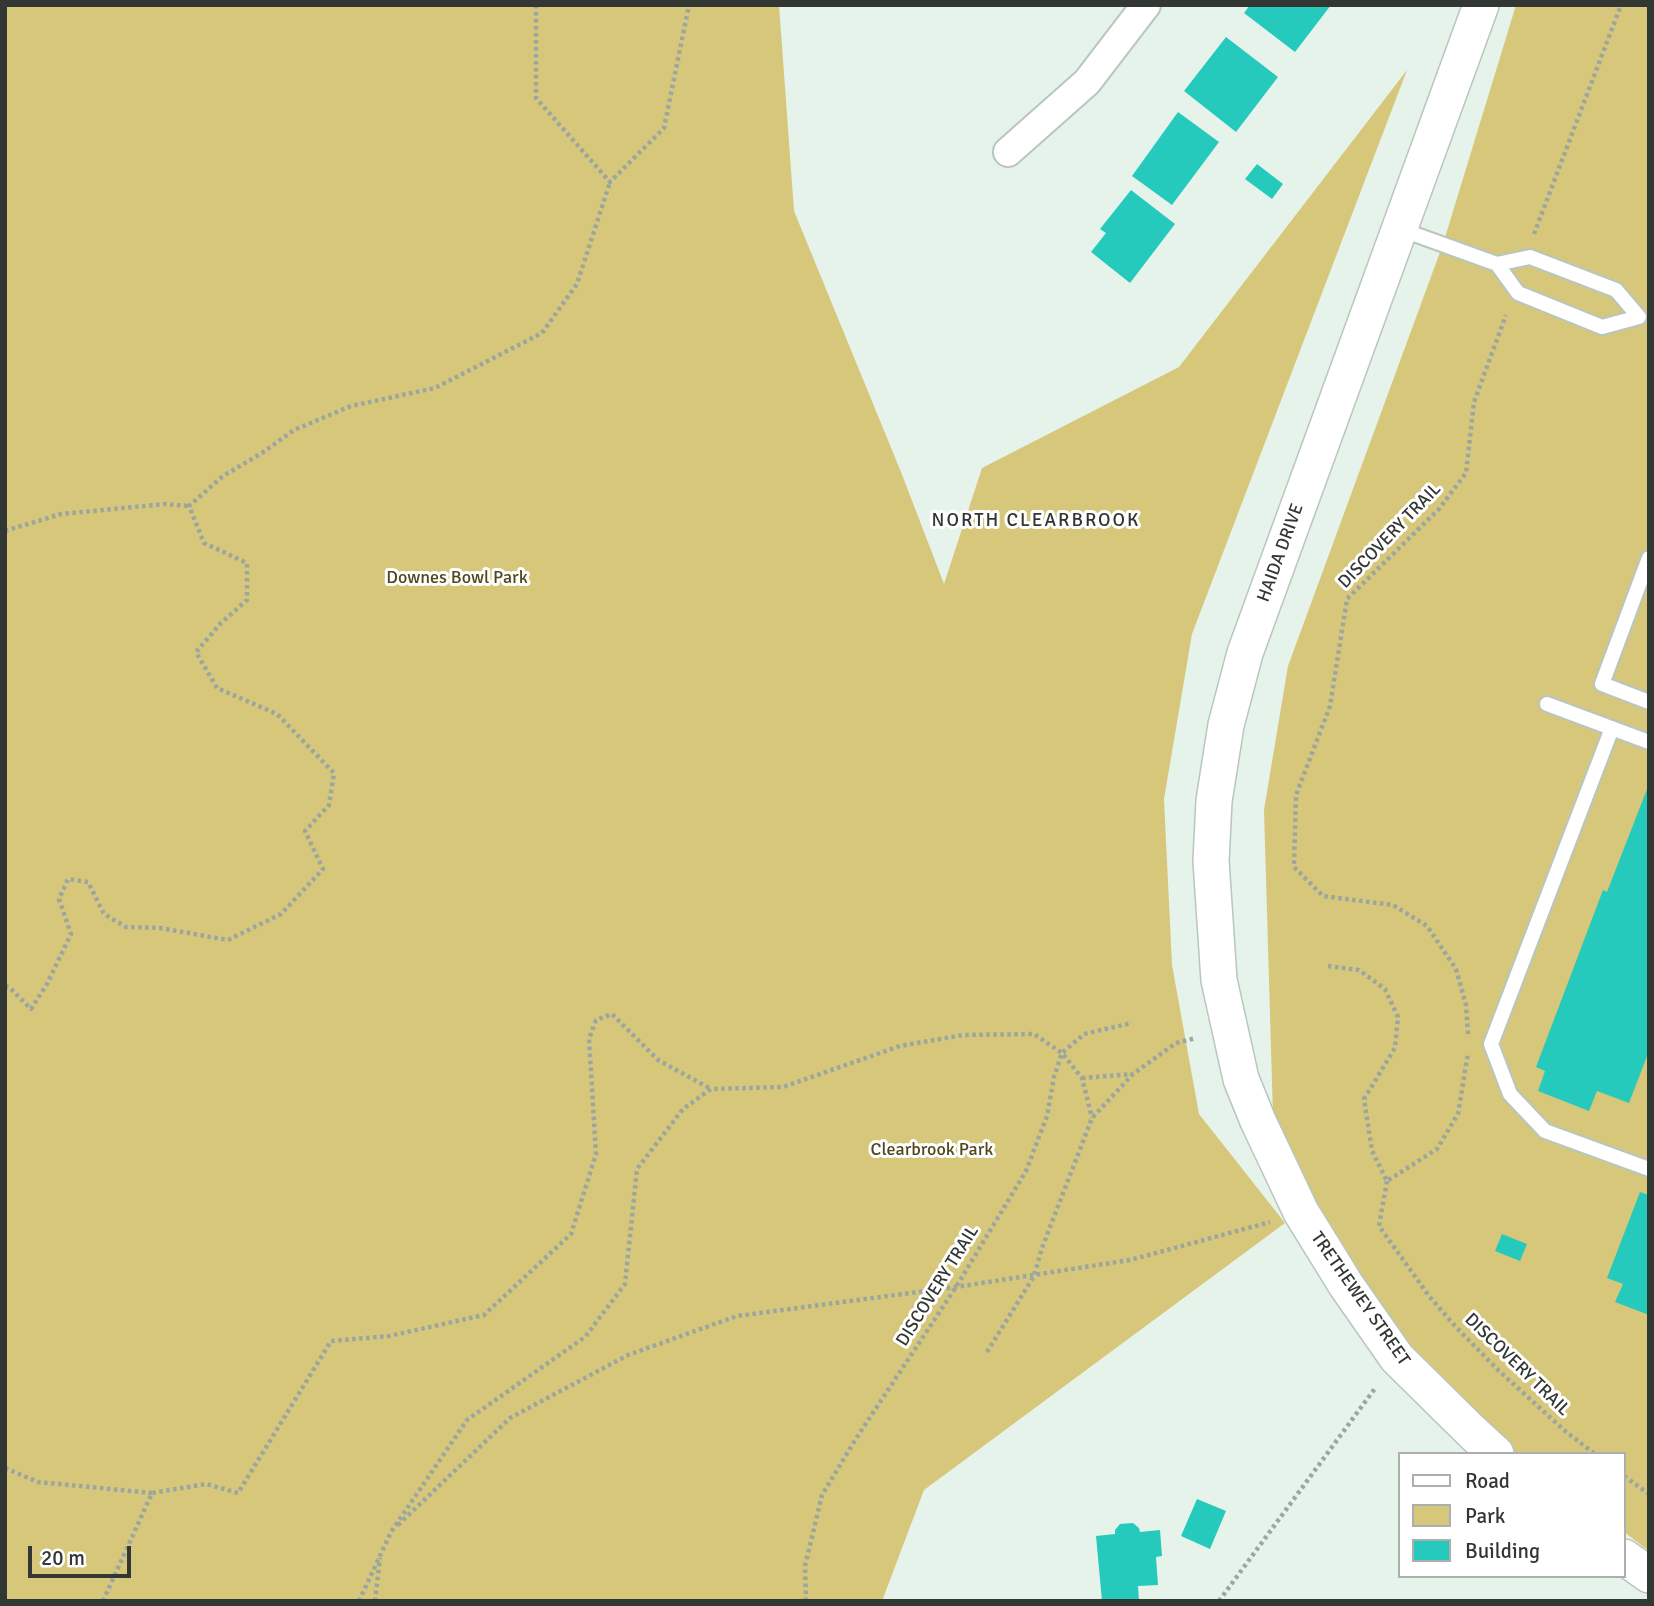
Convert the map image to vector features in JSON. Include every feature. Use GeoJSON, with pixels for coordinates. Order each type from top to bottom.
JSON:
{"type":"FeatureCollection","features":[{"type":"Feature","properties":{"kind":"street"},"geometry":{"type":"LineString","coordinates":[[1008,152],[1087,82],[1146,5]]}},
{"type":"Feature","properties":{"kind":"street","name":"HAIDA DRIVE"},"geometry":{"type":"LineString","coordinates":[[1258,1121],[1241,1079],[1219,980],[1212,861],[1214,801],[1226,725],[1245,653],[1481,5]]}},
{"type":"Feature","properties":{"kind":"street","name":"TRETHEWEY STREET"},"geometry":{"type":"LineString","coordinates":[[1258,1121],[1301,1212],[1346,1285],[1397,1358],[1494,1452]]}},
{"type":"Feature","properties":{"kind":"street"},"geometry":{"type":"LineString","coordinates":[[1626,1558],[1649,1575]]}},
{"type":"Feature","properties":{"kind":"lane"},"geometry":{"type":"LineString","coordinates":[[1400,229],[1497,264],[1530,257],[1616,290],[1644,319]]}},
{"type":"Feature","properties":{"kind":"lane"},"geometry":{"type":"LineString","coordinates":[[1497,264],[1518,293],[1602,327],[1644,319]]}},
{"type":"Feature","properties":{"kind":"lane"},"geometry":{"type":"LineString","coordinates":[[1649,558],[1602,684],[1649,702]]}},
{"type":"Feature","properties":{"kind":"lane"},"geometry":{"type":"LineString","coordinates":[[1547,704],[1649,742]]}},
{"type":"Feature","properties":{"kind":"lane"},"geometry":{"type":"LineString","coordinates":[[1612,728],[1491,1044],[1510,1094],[1545,1130],[1647,1164]]}},
{"type":"Feature","properties":{"kind":"path"},"geometry":{"type":"LineString","coordinates":[[536,5],[536,99],[610,182]]}},
{"type":"Feature","properties":{"kind":"path"},"geometry":{"type":"LineString","coordinates":[[5,531],[61,513],[165,504],[189,506],[223,476],[295,430],[351,406],[435,388],[542,332],[577,284],[610,182],[664,128],[689,5]]}},
{"type":"Feature","properties":{"kind":"path"},"geometry":{"type":"LineString","coordinates":[[1526,258],[1621,5]]}},
{"type":"Feature","properties":{"kind":"path","name":"DISCOVERY TRAIL"},"geometry":{"type":"LineString","coordinates":[[1468,1040],[1466,1005],[1456,969],[1427,926],[1393,905],[1323,896],[1294,867],[1296,795],[1330,706],[1347,599],[1439,509],[1466,473],[1474,402],[1515,289]]}},
{"type":"Feature","properties":{"kind":"path"},"geometry":{"type":"LineString","coordinates":[[5,986],[30,1009],[47,985],[71,934],[59,899],[68,879],[88,882],[104,914],[126,927],[160,928],[228,940],[281,914],[323,869],[305,831],[329,805],[334,773],[277,714],[217,688],[196,652],[221,623],[247,600],[248,580],[247,563],[204,543],[189,506]]}},
{"type":"Feature","properties":{"kind":"path"},"geometry":{"type":"LineString","coordinates":[[1328,966],[1359,970],[1385,989],[1398,1017],[1395,1048],[1364,1099],[1372,1151],[1387,1181],[1437,1149],[1458,1114],[1468,1051]]}},
{"type":"Feature","properties":{"kind":"path"},"geometry":{"type":"LineString","coordinates":[[5,1468],[38,1482],[152,1493],[206,1484],[238,1493],[331,1341],[389,1336],[484,1315],[571,1234],[596,1154],[589,1039],[596,1020],[612,1014],[658,1060],[711,1089],[783,1087],[900,1046],[963,1035],[1034,1034],[1062,1053],[1082,1077],[1092,1118]]}},
{"type":"Feature","properties":{"kind":"path"},"geometry":{"type":"LineString","coordinates":[[1062,1053],[1084,1034],[1132,1023]]}},
{"type":"Feature","properties":{"kind":"path"},"geometry":{"type":"LineString","coordinates":[[987,1352],[1034,1276],[1042,1248],[1092,1118],[1133,1074],[1176,1043],[1230,1030]]}},
{"type":"Feature","properties":{"kind":"path","name":"DISCOVERY TRAIL"},"geometry":{"type":"LineString","coordinates":[[806,1601],[805,1566],[822,1495],[956,1287],[1026,1171],[1047,1116],[1054,1077],[1062,1053]]}},
{"type":"Feature","properties":{"kind":"path"},"geometry":{"type":"LineString","coordinates":[[1082,1077],[1133,1074]]}},
{"type":"Feature","properties":{"kind":"path"},"geometry":{"type":"LineString","coordinates":[[359,1601],[391,1532],[467,1420],[585,1337],[625,1284],[636,1169],[683,1110],[711,1089]]}},
{"type":"Feature","properties":{"kind":"path","name":"DISCOVERY TRAIL"},"geometry":{"type":"LineString","coordinates":[[1387,1181],[1379,1226],[1429,1296],[1498,1370],[1565,1431],[1592,1452]]}},
{"type":"Feature","properties":{"kind":"path"},"geometry":{"type":"LineString","coordinates":[[391,1532],[510,1418],[628,1355],[737,1316],[1034,1276],[1130,1260],[1245,1230],[1301,1212]]}},
{"type":"Feature","properties":{"kind":"path"},"geometry":{"type":"LineString","coordinates":[[1219,1601],[1397,1358]]}},
{"type":"Feature","properties":{"kind":"path"},"geometry":{"type":"LineString","coordinates":[[1626,1477],[1649,1494]]}},
{"type":"Feature","properties":{"kind":"path"},"geometry":{"type":"LineString","coordinates":[[103,1601],[152,1493]]}},
{"type":"Feature","properties":{"kind":"path"},"geometry":{"type":"LineString","coordinates":[[374,1601],[381,1554]]}},
{"type":"Feature","properties":{"kind":"green space","name":"Downes Bowl Park"},"geometry":{"type":"Polygon","coordinates":[[[5,5],[779,5],[794,211],[944,584],[982,468],[1179,367],[1407,70],[1192,634],[1164,799],[1172,965],[1199,1114],[1285,1223],[924,1490],[882,1601],[5,1601],[5,5]]]}},
{"type":"Feature","properties":{"kind":"green space"},"geometry":{"type":"Polygon","coordinates":[[[1516,5],[1649,5],[1649,1551],[1626,1534],[1626,1452],[1514,1452],[1411,1349],[1318,1210],[1273,1116],[1264,810],[1288,666],[1443,244],[1516,5]]]}},
{"type":"Feature","properties":{"kind":"building"},"geometry":{"type":"Polygon","coordinates":[[[1250,5],[1331,5],[1295,52],[1244,13],[1250,5]]]}},
{"type":"Feature","properties":{"kind":"building"},"geometry":{"type":"Polygon","coordinates":[[[1226,37],[1278,77],[1236,132],[1184,91],[1226,37]]]}},
{"type":"Feature","properties":{"kind":"building"},"geometry":{"type":"Polygon","coordinates":[[[1178,112],[1219,142],[1172,205],[1132,176],[1178,112]]]}},
{"type":"Feature","properties":{"kind":"building"},"geometry":{"type":"Polygon","coordinates":[[[1257,164],[1283,184],[1272,199],[1245,179],[1257,164]]]}},
{"type":"Feature","properties":{"kind":"building"},"geometry":{"type":"Polygon","coordinates":[[[1131,190],[1175,224],[1130,283],[1091,252],[1106,233],[1100,229],[1131,190]]]}},
{"type":"Feature","properties":{"kind":"building"},"geometry":{"type":"Polygon","coordinates":[[[1649,784],[1649,1051],[1629,1103],[1597,1091],[1589,1111],[1538,1091],[1545,1071],[1536,1067],[1603,890],[1607,892],[1649,784]]]}},
{"type":"Feature","properties":{"kind":"building"},"geometry":{"type":"Polygon","coordinates":[[[1640,1192],[1649,1195],[1649,1315],[1615,1302],[1623,1284],[1607,1278],[1640,1192]]]}},
{"type":"Feature","properties":{"kind":"building"},"geometry":{"type":"Polygon","coordinates":[[[1502,1234],[1527,1244],[1520,1261],[1495,1251],[1502,1234]]]}},
{"type":"Feature","properties":{"kind":"building"},"geometry":{"type":"Polygon","coordinates":[[[1197,1499],[1226,1511],[1210,1549],[1181,1536],[1197,1499]]]}},
{"type":"Feature","properties":{"kind":"building"},"geometry":{"type":"Polygon","coordinates":[[[1133,1523],[1140,1532],[1160,1530],[1162,1556],[1156,1557],[1158,1585],[1138,1586],[1139,1601],[1102,1601],[1096,1536],[1115,1534],[1120,1524],[1133,1523]]]}},
{"type":"Feature","properties":{"kind":"district","name":"NORTH CLEARBROOK"},"geometry":{"type":"Point","coordinates":[1036,521]}},
{"type":"Feature","properties":{"kind":"park label","name":"Clearbrook Park"},"geometry":{"type":"Point","coordinates":[932,1150]}}]}
